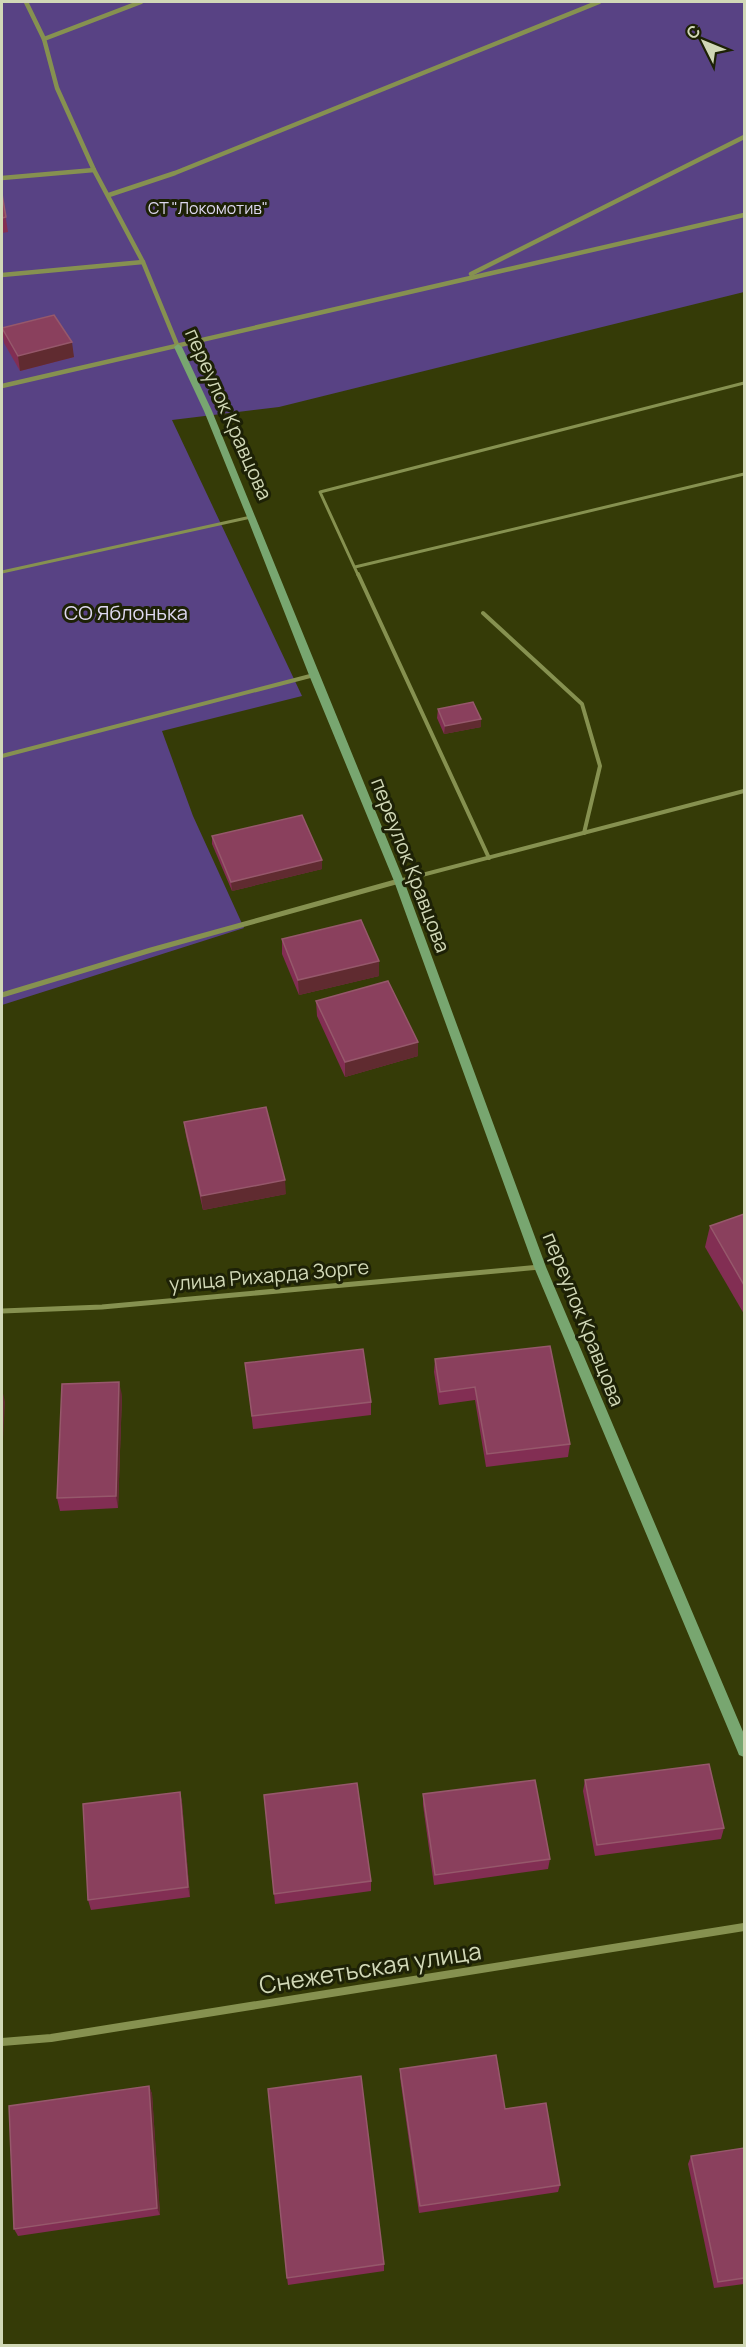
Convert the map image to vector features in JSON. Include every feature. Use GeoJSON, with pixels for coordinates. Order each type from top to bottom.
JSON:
{"type":"FeatureCollection","features":[{"type":"Feature","properties":{"kind":"street","name":"переулок Кравцова"},"geometry":{"type":"LineString","coordinates":[[26,2],[44,39],[57,88],[94,170],[143,262],[252,517],[399,881],[540,1267],[744,1750]]}},
{"type":"Feature","properties":{"kind":"street"},"geometry":{"type":"LineString","coordinates":[[44,39],[141,2]]}},
{"type":"Feature","properties":{"kind":"street"},"geometry":{"type":"LineString","coordinates":[[109,195],[175,173],[599,2]]}},
{"type":"Feature","properties":{"kind":"street"},"geometry":{"type":"LineString","coordinates":[[463,278],[744,136]]}},
{"type":"Feature","properties":{"kind":"street"},"geometry":{"type":"LineString","coordinates":[[2,178],[94,170]]}},
{"type":"Feature","properties":{"kind":"street"},"geometry":{"type":"LineString","coordinates":[[2,386],[744,215]]}},
{"type":"Feature","properties":{"kind":"street"},"geometry":{"type":"LineString","coordinates":[[2,275],[143,262]]}},
{"type":"Feature","properties":{"kind":"street"},"geometry":{"type":"LineString","coordinates":[[2,995],[151,950],[399,881]]}},
{"type":"Feature","properties":{"kind":"street","name":"улица Рихарда Зорге"},"geometry":{"type":"LineString","coordinates":[[2,1311],[102,1307],[540,1267]]}},
{"type":"Feature","properties":{"kind":"street","name":"Снежетьская улица"},"geometry":{"type":"LineString","coordinates":[[2,2042],[51,2038],[744,1927]]}},
{"type":"Feature","properties":{"kind":"lane"},"geometry":{"type":"LineString","coordinates":[[489,858],[320,492],[744,382]]}},
{"type":"Feature","properties":{"kind":"lane"},"geometry":{"type":"LineString","coordinates":[[355,567],[744,474]]}},
{"type":"Feature","properties":{"kind":"lane"},"geometry":{"type":"LineString","coordinates":[[2,572],[252,517]]}},
{"type":"Feature","properties":{"kind":"lane"},"geometry":{"type":"LineString","coordinates":[[483,612],[582,704],[600,766],[584,832]]}},
{"type":"Feature","properties":{"kind":"lane"},"geometry":{"type":"LineString","coordinates":[[2,756],[314,675]]}},
{"type":"Feature","properties":{"kind":"lane"},"geometry":{"type":"LineString","coordinates":[[399,881],[744,791]]}},
{"type":"Feature","properties":{"kind":"green space","name":"СТ \"Локомотив\""},"geometry":{"type":"Polygon","coordinates":[[[2,2],[744,2],[744,292],[279,407],[172,420],[302,696],[162,731],[193,816],[244,928],[2,1005],[2,2]]]}},
{"type":"Feature","properties":{"kind":"building"},"geometry":{"type":"Polygon","coordinates":[[[2,194],[6,217],[2,218],[2,194]]]}},
{"type":"Feature","properties":{"kind":"building"},"geometry":{"type":"Polygon","coordinates":[[[54,315],[72,342],[18,356],[2,328],[54,315]]]}},
{"type":"Feature","properties":{"kind":"building"},"geometry":{"type":"Polygon","coordinates":[[[473,702],[481,719],[445,726],[438,709],[473,702]]]}},
{"type":"Feature","properties":{"kind":"building"},"geometry":{"type":"Polygon","coordinates":[[[302,815],[322,860],[231,882],[212,836],[302,815]]]}},
{"type":"Feature","properties":{"kind":"building"},"geometry":{"type":"Polygon","coordinates":[[[361,920],[379,961],[298,980],[282,939],[361,920]]]}},
{"type":"Feature","properties":{"kind":"building"},"geometry":{"type":"Polygon","coordinates":[[[388,981],[418,1042],[345,1062],[316,1001],[388,981]]]}},
{"type":"Feature","properties":{"kind":"building"},"geometry":{"type":"Polygon","coordinates":[[[266,1107],[285,1180],[201,1196],[184,1122],[266,1107]]]}},
{"type":"Feature","properties":{"kind":"building"},"geometry":{"type":"Polygon","coordinates":[[[744,1214],[744,1285],[710,1226],[744,1214]]]}},
{"type":"Feature","properties":{"kind":"building"},"geometry":{"type":"Polygon","coordinates":[[[550,1346],[570,1444],[487,1454],[475,1387],[440,1392],[435,1359],[550,1346]]]}},
{"type":"Feature","properties":{"kind":"building"},"geometry":{"type":"Polygon","coordinates":[[[363,1349],[371,1402],[252,1416],[245,1363],[363,1349]]]}},
{"type":"Feature","properties":{"kind":"building"},"geometry":{"type":"Polygon","coordinates":[[[119,1382],[116,1496],[57,1498],[62,1384],[119,1382]]]}},
{"type":"Feature","properties":{"kind":"building"},"geometry":{"type":"Polygon","coordinates":[[[709,1764],[724,1828],[597,1845],[585,1780],[709,1764]]]}},
{"type":"Feature","properties":{"kind":"building"},"geometry":{"type":"Polygon","coordinates":[[[535,1780],[550,1859],[435,1875],[423,1794],[535,1780]]]}},
{"type":"Feature","properties":{"kind":"building"},"geometry":{"type":"Polygon","coordinates":[[[357,1783],[371,1881],[274,1894],[264,1795],[357,1783]]]}},
{"type":"Feature","properties":{"kind":"building"},"geometry":{"type":"Polygon","coordinates":[[[180,1792],[188,1887],[88,1900],[83,1804],[180,1792]]]}},
{"type":"Feature","properties":{"kind":"building"},"geometry":{"type":"Polygon","coordinates":[[[496,2055],[505,2109],[546,2103],[560,2185],[420,2206],[400,2069],[496,2055]]]}},
{"type":"Feature","properties":{"kind":"building"},"geometry":{"type":"Polygon","coordinates":[[[361,2076],[384,2264],[287,2278],[268,2089],[361,2076]]]}},
{"type":"Feature","properties":{"kind":"building"},"geometry":{"type":"Polygon","coordinates":[[[149,2086],[157,2208],[14,2229],[9,2106],[149,2086]]]}},
{"type":"Feature","properties":{"kind":"building"},"geometry":{"type":"Polygon","coordinates":[[[744,2148],[744,2278],[718,2282],[691,2156],[744,2148]]]}},
{"type":"Feature","properties":{"kind":"park label","name":"СО Яблонька"},"geometry":{"type":"Point","coordinates":[126,612]}}]}
